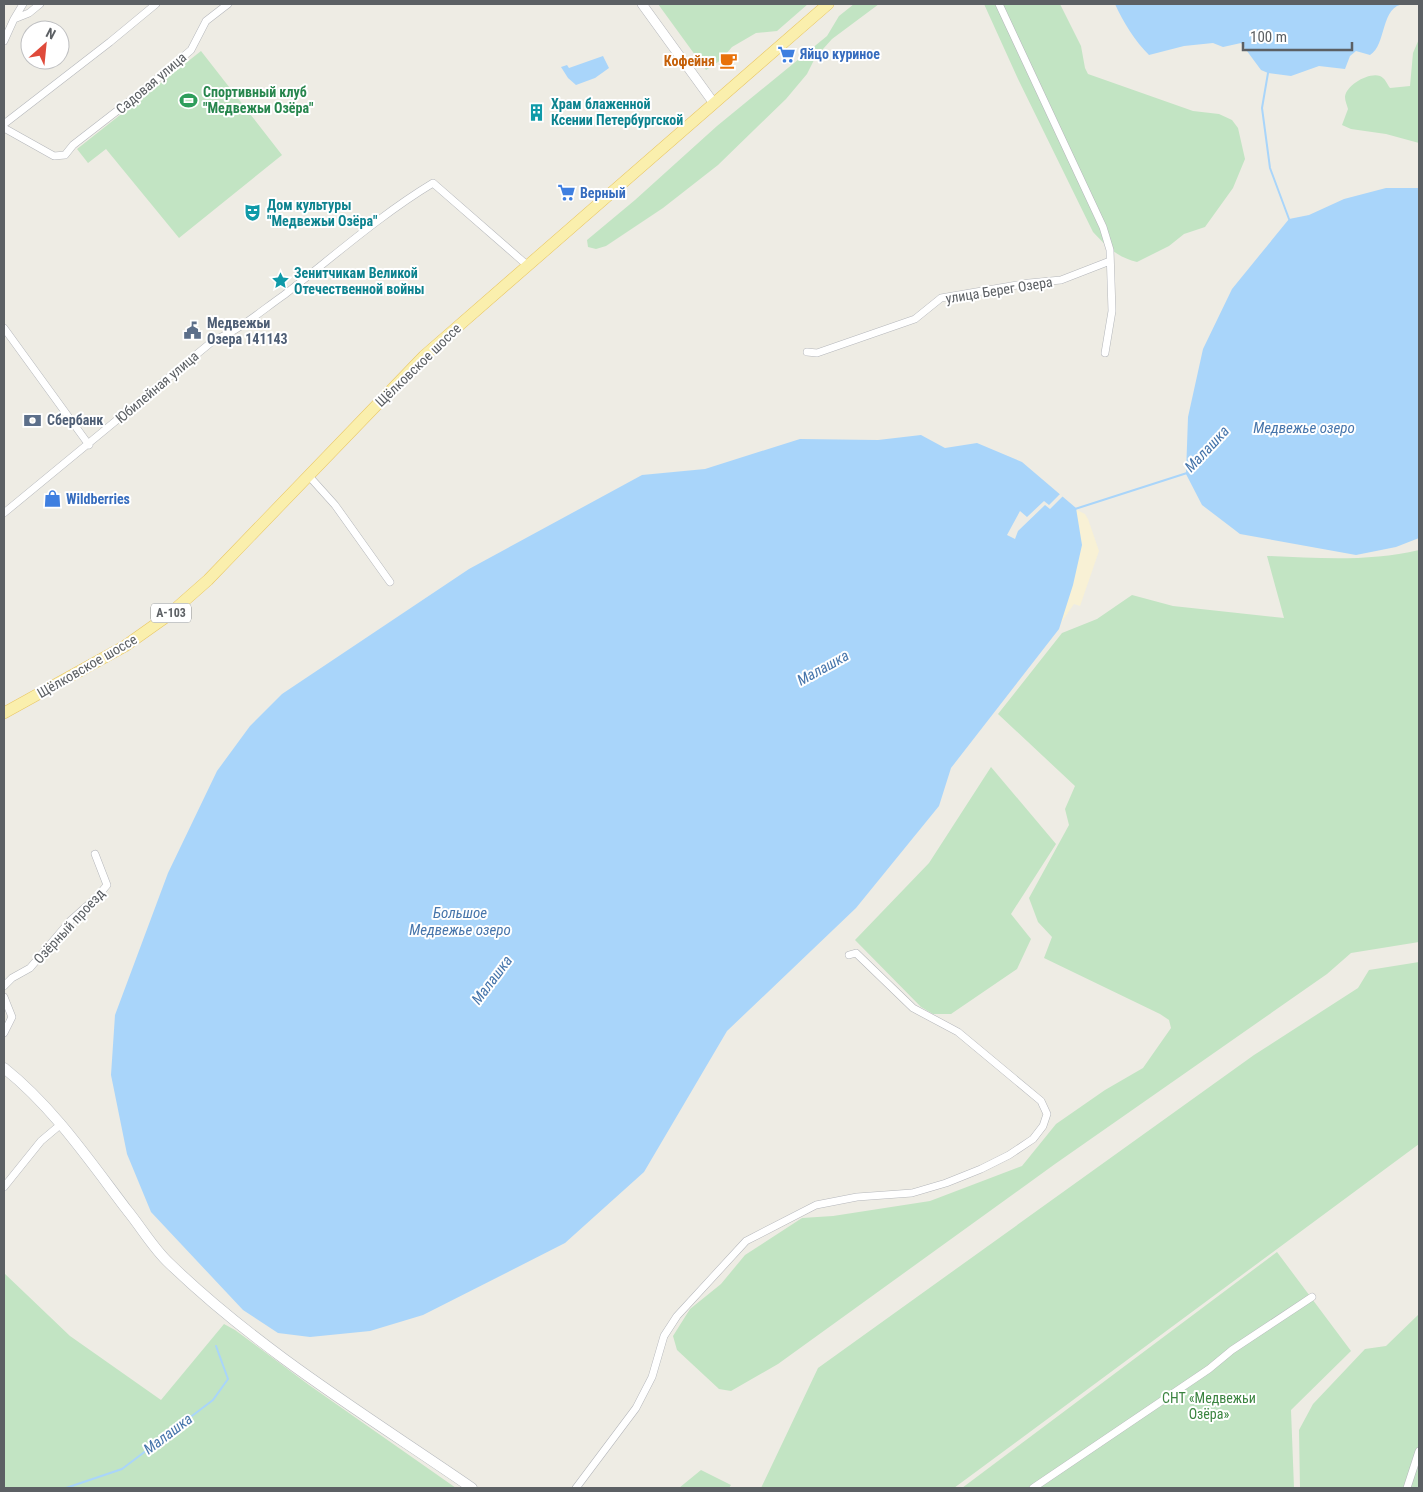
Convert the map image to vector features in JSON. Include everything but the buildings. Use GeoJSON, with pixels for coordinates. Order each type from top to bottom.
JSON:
{"type":"FeatureCollection","features":[{"type":"Feature","properties":{"kind":"main road","name":"Щёлковское шоссе"},"geometry":{"type":"LineString","coordinates":[[4,713],[125,646],[166,617],[208,580],[424,356],[713,102],[828,4]]}},
{"type":"Feature","properties":{"kind":"main road"},"geometry":{"type":"LineString","coordinates":[[4,1068],[37,1098],[73,1139],[167,1262],[218,1308],[268,1347],[472,1488]]}},
{"type":"Feature","properties":{"kind":"street"},"geometry":{"type":"LineString","coordinates":[[4,41],[23,4]]}},
{"type":"Feature","properties":{"kind":"street"},"geometry":{"type":"LineString","coordinates":[[14,19],[29,13],[40,4]]}},
{"type":"Feature","properties":{"kind":"street"},"geometry":{"type":"LineString","coordinates":[[4,126],[156,4]]}},
{"type":"Feature","properties":{"kind":"street","name":"Садовая улица"},"geometry":{"type":"LineString","coordinates":[[4,126],[54,156],[64,155],[73,145],[144,90],[191,50],[206,22],[228,4]]}},
{"type":"Feature","properties":{"kind":"street"},"geometry":{"type":"LineString","coordinates":[[642,4],[713,102]]}},
{"type":"Feature","properties":{"kind":"street"},"geometry":{"type":"LineString","coordinates":[[999,4],[1103,227],[1110,250],[1112,311],[1105,353]]}},
{"type":"Feature","properties":{"kind":"street","name":"Юбилейная улица"},"geometry":{"type":"LineString","coordinates":[[4,513],[214,340],[230,334],[254,317],[356,238],[433,183],[527,265]]}},
{"type":"Feature","properties":{"kind":"street","name":"улица Берег Озера"},"geometry":{"type":"LineString","coordinates":[[807,352],[817,354],[906,323],[915,319],[941,298],[1030,283],[1062,280],[1110,261]]}},
{"type":"Feature","properties":{"kind":"street"},"geometry":{"type":"LineString","coordinates":[[4,328],[89,444]]}},
{"type":"Feature","properties":{"kind":"street"},"geometry":{"type":"LineString","coordinates":[[308,475],[335,505],[390,582]]}},
{"type":"Feature","properties":{"kind":"street","name":"Озёрный проезд"},"geometry":{"type":"LineString","coordinates":[[4,986],[12,978],[30,968],[70,921],[97,897],[107,885],[95,854]]}},
{"type":"Feature","properties":{"kind":"street"},"geometry":{"type":"LineString","coordinates":[[576,1488],[636,1408],[652,1377],[664,1336],[677,1316],[746,1241],[816,1205],[912,1192],[946,1183],[1010,1156],[1034,1139],[1043,1126],[1047,1114],[1041,1101],[958,1032],[913,1008],[856,953],[849,955]]}},
{"type":"Feature","properties":{"kind":"street"},"geometry":{"type":"LineString","coordinates":[[4,997],[12,1017],[4,1033]]}},
{"type":"Feature","properties":{"kind":"street"},"geometry":{"type":"LineString","coordinates":[[4,1187],[40,1141],[60,1125]]}},
{"type":"Feature","properties":{"kind":"street"},"geometry":{"type":"LineString","coordinates":[[1034,1488],[1209,1369],[1232,1350],[1312,1297]]}},
{"type":"Feature","properties":{"kind":"street"},"geometry":{"type":"LineString","coordinates":[[1407,1488],[1419,1451]]}},
{"type":"Feature","properties":{"kind":"green space"},"geometry":{"type":"Polygon","coordinates":[[[658,4],[808,4],[777,31],[756,33],[732,47],[721,60],[706,70],[658,4]]]}},
{"type":"Feature","properties":{"kind":"green space"},"geometry":{"type":"Polygon","coordinates":[[[854,4],[879,4],[832,39],[815,58],[807,74],[786,99],[718,165],[663,208],[606,246],[596,249],[588,247],[587,240],[635,200],[717,126],[827,36],[839,16],[854,4]]]}},
{"type":"Feature","properties":{"kind":"green space"},"geometry":{"type":"Polygon","coordinates":[[[984,4],[1060,4],[1081,46],[1088,74],[1193,111],[1219,114],[1232,120],[1238,128],[1245,159],[1233,188],[1205,227],[1184,234],[1169,246],[1137,262],[1118,254],[1093,232],[1018,79],[984,4]]]}},
{"type":"Feature","properties":{"kind":"green space"},"geometry":{"type":"Polygon","coordinates":[[[1419,39],[1419,143],[1386,134],[1351,129],[1342,125],[1348,109],[1345,98],[1346,92],[1359,80],[1375,75],[1383,78],[1390,88],[1410,86],[1413,53],[1419,39]]]}},
{"type":"Feature","properties":{"kind":"green space","name":"Спортивный клуб \"Медвежьи Озёра\""},"geometry":{"type":"Polygon","coordinates":[[[201,51],[282,155],[179,238],[106,149],[88,163],[77,149],[201,51]]]}},
{"type":"Feature","properties":{"kind":"green space"},"geometry":{"type":"Polygon","coordinates":[[[1419,550],[1419,942],[1351,953],[1327,974],[1055,1164],[778,1364],[731,1391],[719,1389],[677,1350],[673,1336],[690,1309],[721,1284],[745,1255],[802,1218],[833,1216],[930,1201],[1022,1166],[1056,1124],[1105,1090],[1143,1068],[1171,1028],[1169,1020],[1160,1014],[1044,958],[1052,937],[1038,922],[1029,898],[1069,825],[1065,809],[1075,786],[998,714],[1062,633],[1097,619],[1132,595],[1173,606],[1284,618],[1267,556],[1362,558],[1419,550]]]}},
{"type":"Feature","properties":{"kind":"green space"},"geometry":{"type":"Polygon","coordinates":[[[991,767],[1056,844],[1011,914],[1031,939],[1017,969],[951,1014],[933,1014],[921,1007],[855,940],[929,863],[991,767]]]}},
{"type":"Feature","properties":{"kind":"green space"},"geometry":{"type":"Polygon","coordinates":[[[1419,962],[1419,1144],[954,1488],[761,1488],[818,1368],[1254,1055],[1358,988],[1369,970],[1419,962]]]}},
{"type":"Feature","properties":{"kind":"green space","name":"СНТ «Медвежьи Озёра»"},"geometry":{"type":"Polygon","coordinates":[[[1277,1252],[1351,1351],[1291,1410],[1294,1488],[962,1488],[1277,1252]]]}},
{"type":"Feature","properties":{"kind":"green space"},"geometry":{"type":"Polygon","coordinates":[[[4,1273],[70,1336],[161,1400],[224,1324],[456,1488],[4,1488],[4,1273]]]}},
{"type":"Feature","properties":{"kind":"green space"},"geometry":{"type":"Polygon","coordinates":[[[1419,1314],[1419,1488],[1300,1488],[1299,1430],[1313,1404],[1365,1349],[1386,1346],[1419,1314]]]}},
{"type":"Feature","properties":{"kind":"green space"},"geometry":{"type":"Polygon","coordinates":[[[701,1470],[731,1485],[729,1488],[679,1488],[701,1470]]]}},
{"type":"Feature","properties":{"kind":"sand"},"geometry":{"type":"Polygon","coordinates":[[[1075,509],[1085,514],[1088,519],[1099,551],[1080,606],[1074,604],[1061,623],[1072,582],[1075,509]]]}},
{"type":"Feature","properties":{"kind":"water"},"geometry":{"type":"Polygon","coordinates":[[[1115,4],[1405,4],[1397,6],[1391,11],[1379,43],[1370,55],[1356,51],[1350,56],[1345,69],[1319,66],[1291,76],[1268,73],[1261,70],[1241,43],[1223,47],[1213,43],[1184,46],[1149,55],[1130,31],[1115,4]]]}},
{"type":"Feature","properties":{"kind":"water"},"geometry":{"type":"Polygon","coordinates":[[[603,56],[609,68],[595,78],[576,85],[568,78],[561,67],[567,65],[569,68],[603,56]]]}},
{"type":"Feature","properties":{"kind":"water","name":"Медвежье озеро"},"geometry":{"type":"Polygon","coordinates":[[[1386,188],[1419,188],[1419,538],[1396,547],[1356,555],[1240,534],[1202,505],[1186,474],[1188,417],[1203,349],[1232,289],[1289,219],[1309,215],[1344,199],[1386,188]]]}},
{"type":"Feature","properties":{"kind":"water","name":"Большое Медвежье озеро"},"geometry":{"type":"Polygon","coordinates":[[[921,435],[945,448],[977,443],[1022,462],[1076,508],[1082,545],[1073,585],[1059,629],[951,768],[939,806],[856,908],[727,1031],[644,1172],[565,1243],[423,1315],[370,1331],[310,1337],[278,1333],[243,1310],[151,1212],[127,1154],[111,1075],[115,1015],[168,873],[217,771],[250,726],[282,694],[469,569],[642,475],[705,469],[800,439],[878,440],[921,435]]]}},
{"type":"Feature","properties":{"kind":"pier"},"geometry":{"type":"Polygon","coordinates":[[[1058,489],[1064,495],[1050,509],[1045,505],[1018,531],[1015,539],[1007,535],[1020,511],[1027,517],[1044,501],[1049,505],[1061,493],[1058,489]]]}},
{"type":"Feature","properties":{"kind":"waterway","name":"Малашка"},"geometry":{"type":"LineString","coordinates":[[1268,73],[1262,108],[1270,168],[1289,219]]}},
{"type":"Feature","properties":{"kind":"waterway","name":"Малашка"},"geometry":{"type":"LineString","coordinates":[[1075,509],[1187,473]]}},
{"type":"Feature","properties":{"kind":"waterway","name":"Малашка"},"geometry":{"type":"LineString","coordinates":[[66,1488],[122,1469],[213,1400],[228,1379],[216,1346]]}},
{"type":"Feature","properties":{"kind":"place","name":"Яйцо куриное"},"geometry":{"type":"Point","coordinates":[786,54]}},
{"type":"Feature","properties":{"kind":"place","name":"Кофейня"},"geometry":{"type":"Point","coordinates":[729,61]}},
{"type":"Feature","properties":{"kind":"place","name":"Спортивный клуб \"Медвежьи Озёра\""},"geometry":{"type":"Point","coordinates":[189,100]}},
{"type":"Feature","properties":{"kind":"place","name":"Храм блаженной Ксении Петербургской"},"geometry":{"type":"Point","coordinates":[537,112]}},
{"type":"Feature","properties":{"kind":"place","name":"Верный"},"geometry":{"type":"Point","coordinates":[566,193]}},
{"type":"Feature","properties":{"kind":"place","name":"Дом культуры \"Медвежьи Озёра\""},"geometry":{"type":"Point","coordinates":[253,213]}},
{"type":"Feature","properties":{"kind":"place","name":"Зенитчикам Великой Отечественной войны"},"geometry":{"type":"Point","coordinates":[280,281]}},
{"type":"Feature","properties":{"kind":"place","name":"Медвежьи Озера 141143"},"geometry":{"type":"Point","coordinates":[193,331]}},
{"type":"Feature","properties":{"kind":"place","name":"Сбербанк"},"geometry":{"type":"Point","coordinates":[33,420]}},
{"type":"Feature","properties":{"kind":"place","name":"Wildberries"},"geometry":{"type":"Point","coordinates":[52,499]}}]}
